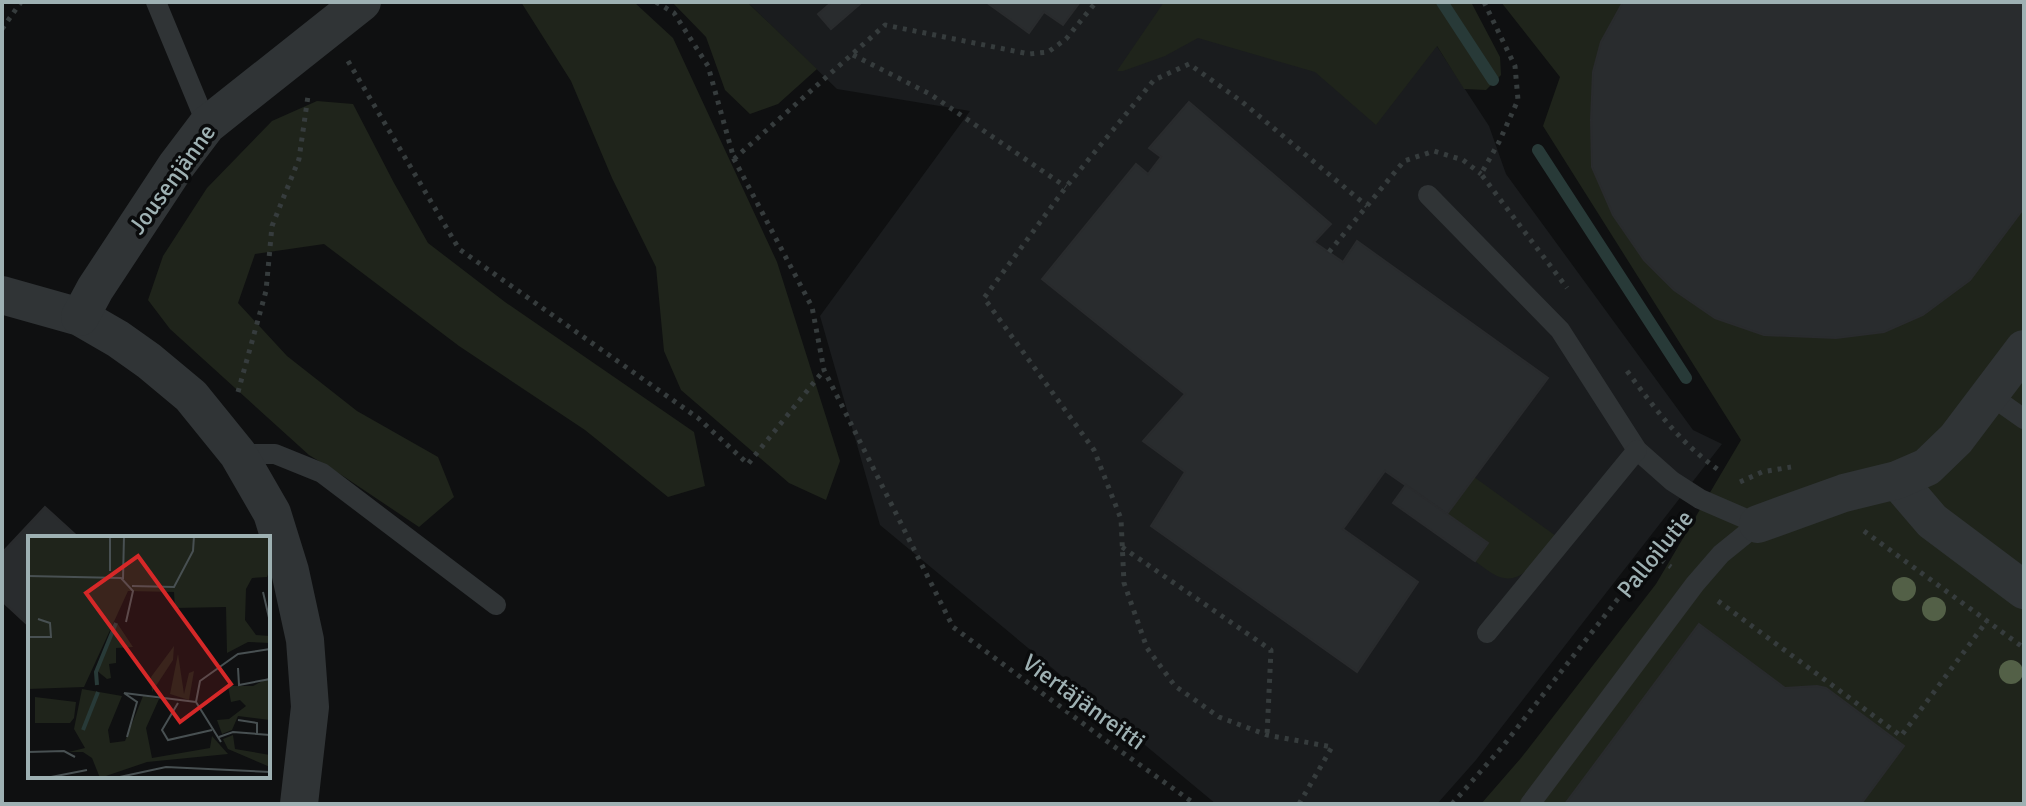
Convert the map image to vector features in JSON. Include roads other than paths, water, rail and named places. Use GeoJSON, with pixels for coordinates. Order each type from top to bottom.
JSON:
{"type":"FeatureCollection","features":[{"type":"Feature","properties":{"kind":"street","name":"Jousenjänne"},"geometry":{"type":"LineString","coordinates":[[80,317],[176,166],[207,125],[362,2]]}},
{"type":"Feature","properties":{"kind":"street"},"geometry":{"type":"LineString","coordinates":[[2,295],[80,317],[128,346],[191,396],[238,454],[272,513],[290,571],[305,640],[310,707],[299,804]]}},
{"type":"Feature","properties":{"kind":"street"},"geometry":{"type":"LineString","coordinates":[[1758,524],[1844,493],[1897,480],[1927,467],[1956,439],[2024,349]]}},
{"type":"Feature","properties":{"kind":"street"},"geometry":{"type":"LineString","coordinates":[[1897,480],[1932,521],[2024,590]]}},
{"type":"Feature","properties":{"kind":"lane"},"geometry":{"type":"LineString","coordinates":[[156,2],[207,125]]}},
{"type":"Feature","properties":{"kind":"lane"},"geometry":{"type":"LineString","coordinates":[[1428,195],[1560,330],[1637,450],[1487,633]]}},
{"type":"Feature","properties":{"kind":"lane"},"geometry":{"type":"LineString","coordinates":[[1990,395],[2024,419]]}},
{"type":"Feature","properties":{"kind":"lane","name":"Palloilutie"},"geometry":{"type":"LineString","coordinates":[[1637,450],[1672,481],[1700,499],[1758,524]]}},
{"type":"Feature","properties":{"kind":"lane"},"geometry":{"type":"LineString","coordinates":[[238,454],[275,454],[322,473],[496,605]]}},
{"type":"Feature","properties":{"kind":"lane"},"geometry":{"type":"LineString","coordinates":[[1530,804],[1695,584],[1721,554],[1758,524]]}},
{"type":"Feature","properties":{"kind":"waterway"},"geometry":{"type":"LineString","coordinates":[[1442,2],[1493,80]]}},
{"type":"Feature","properties":{"kind":"waterway"},"geometry":{"type":"LineString","coordinates":[[1538,150],[1686,378]]}}]}
